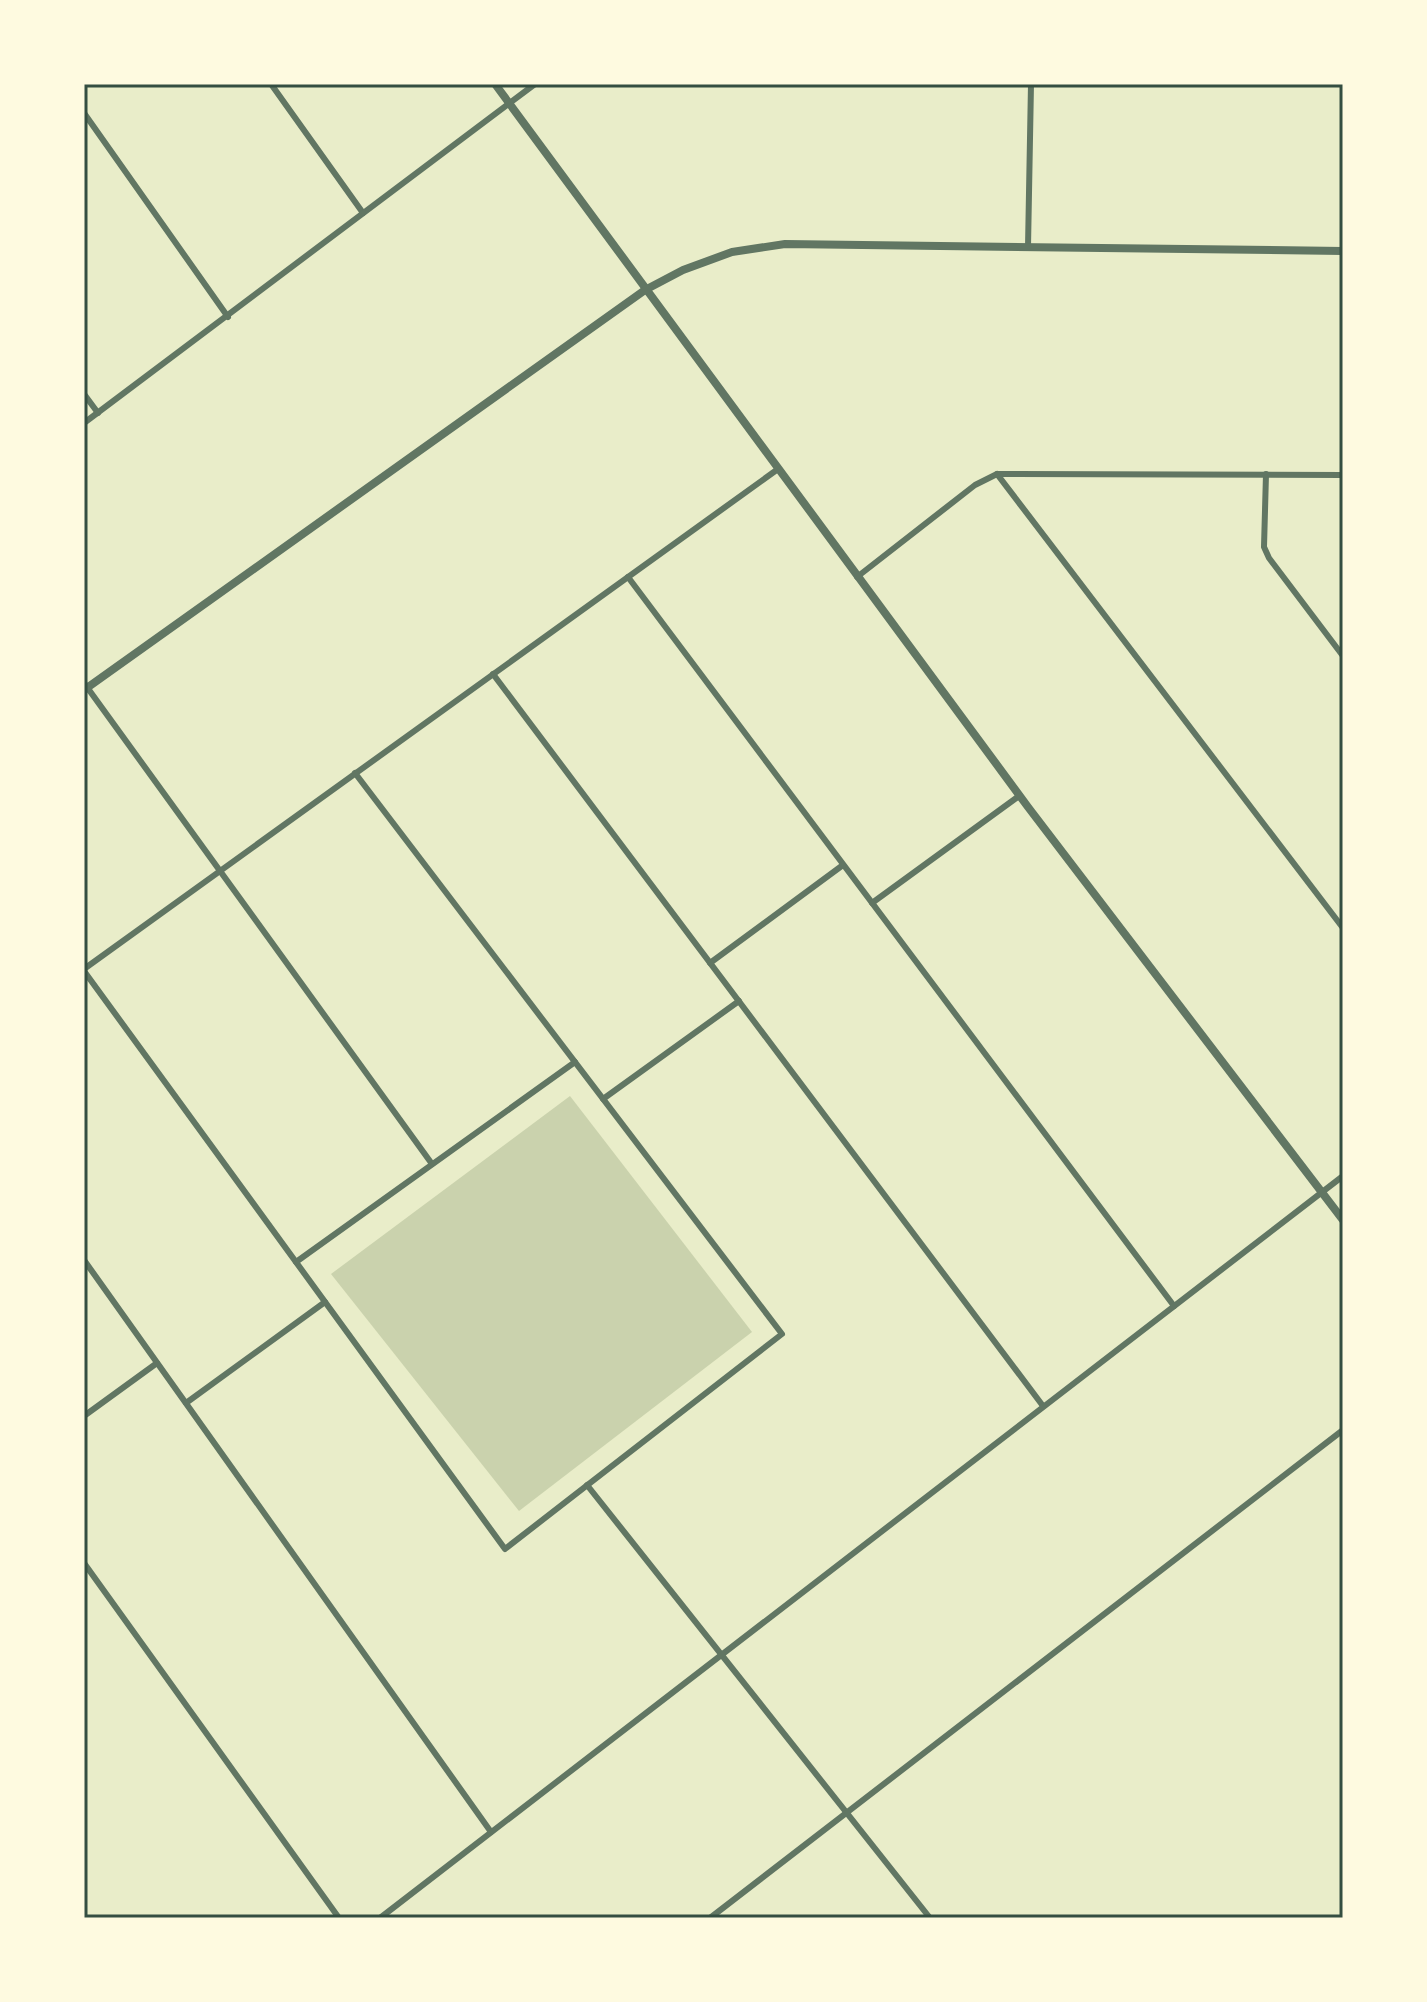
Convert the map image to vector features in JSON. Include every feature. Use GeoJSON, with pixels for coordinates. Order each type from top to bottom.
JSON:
{"type":"FeatureCollection","features":[{"type":"Feature","properties":{"kind":"street"},"geometry":{"type":"LineString","coordinates":[[495,84],[1019,796],[1343,1220]]}},
{"type":"Feature","properties":{"kind":"street"},"geometry":{"type":"LineString","coordinates":[[85,687],[645,290],[683,270],[732,252],[785,244],[1343,251]]}},
{"type":"Feature","properties":{"kind":"lane"},"geometry":{"type":"LineString","coordinates":[[271,84],[363,213]]}},
{"type":"Feature","properties":{"kind":"lane"},"geometry":{"type":"LineString","coordinates":[[84,423],[535,84]]}},
{"type":"Feature","properties":{"kind":"lane"},"geometry":{"type":"LineString","coordinates":[[1028,247],[1031,84]]}},
{"type":"Feature","properties":{"kind":"lane"},"geometry":{"type":"LineString","coordinates":[[84,113],[228,317]]}},
{"type":"Feature","properties":{"kind":"lane"},"geometry":{"type":"LineString","coordinates":[[84,394],[98,413]]}},
{"type":"Feature","properties":{"kind":"lane"},"geometry":{"type":"LineString","coordinates":[[355,773],[782,1334],[505,1549],[84,970],[355,773],[778,469]]}},
{"type":"Feature","properties":{"kind":"lane"},"geometry":{"type":"LineString","coordinates":[[997,474],[1343,928]]}},
{"type":"Feature","properties":{"kind":"lane"},"geometry":{"type":"LineString","coordinates":[[857,577],[975,485],[997,474],[1343,475]]}},
{"type":"Feature","properties":{"kind":"lane"},"geometry":{"type":"LineString","coordinates":[[1266,474],[1264,547],[1269,558],[1343,656]]}},
{"type":"Feature","properties":{"kind":"lane"},"geometry":{"type":"LineString","coordinates":[[628,577],[1174,1306]]}},
{"type":"Feature","properties":{"kind":"lane"},"geometry":{"type":"LineString","coordinates":[[493,674],[1043,1406]]}},
{"type":"Feature","properties":{"kind":"lane"},"geometry":{"type":"LineString","coordinates":[[85,687],[432,1164]]}},
{"type":"Feature","properties":{"kind":"lane"},"geometry":{"type":"LineString","coordinates":[[872,903],[1019,796]]}},
{"type":"Feature","properties":{"kind":"lane"},"geometry":{"type":"LineString","coordinates":[[710,963],[843,865]]}},
{"type":"Feature","properties":{"kind":"lane"},"geometry":{"type":"LineString","coordinates":[[603,1099],[739,1001]]}},
{"type":"Feature","properties":{"kind":"lane"},"geometry":{"type":"LineString","coordinates":[[296,1262],[575,1062]]}},
{"type":"Feature","properties":{"kind":"lane"},"geometry":{"type":"LineString","coordinates":[[380,1918],[1343,1176]]}},
{"type":"Feature","properties":{"kind":"lane"},"geometry":{"type":"LineString","coordinates":[[84,1260],[491,1832]]}},
{"type":"Feature","properties":{"kind":"lane"},"geometry":{"type":"LineString","coordinates":[[186,1403],[325,1302]]}},
{"type":"Feature","properties":{"kind":"lane"},"geometry":{"type":"LineString","coordinates":[[84,1416],[157,1363]]}},
{"type":"Feature","properties":{"kind":"lane"},"geometry":{"type":"LineString","coordinates":[[710,1918],[1343,1430]]}},
{"type":"Feature","properties":{"kind":"lane"},"geometry":{"type":"LineString","coordinates":[[587,1485],[930,1918]]}},
{"type":"Feature","properties":{"kind":"lane"},"geometry":{"type":"LineString","coordinates":[[84,1563],[339,1918]]}},
{"type":"Feature","properties":{"kind":"green space"},"geometry":{"type":"Polygon","coordinates":[[[570,1096],[752,1332],[519,1511],[331,1274],[570,1096]]]}}]}
